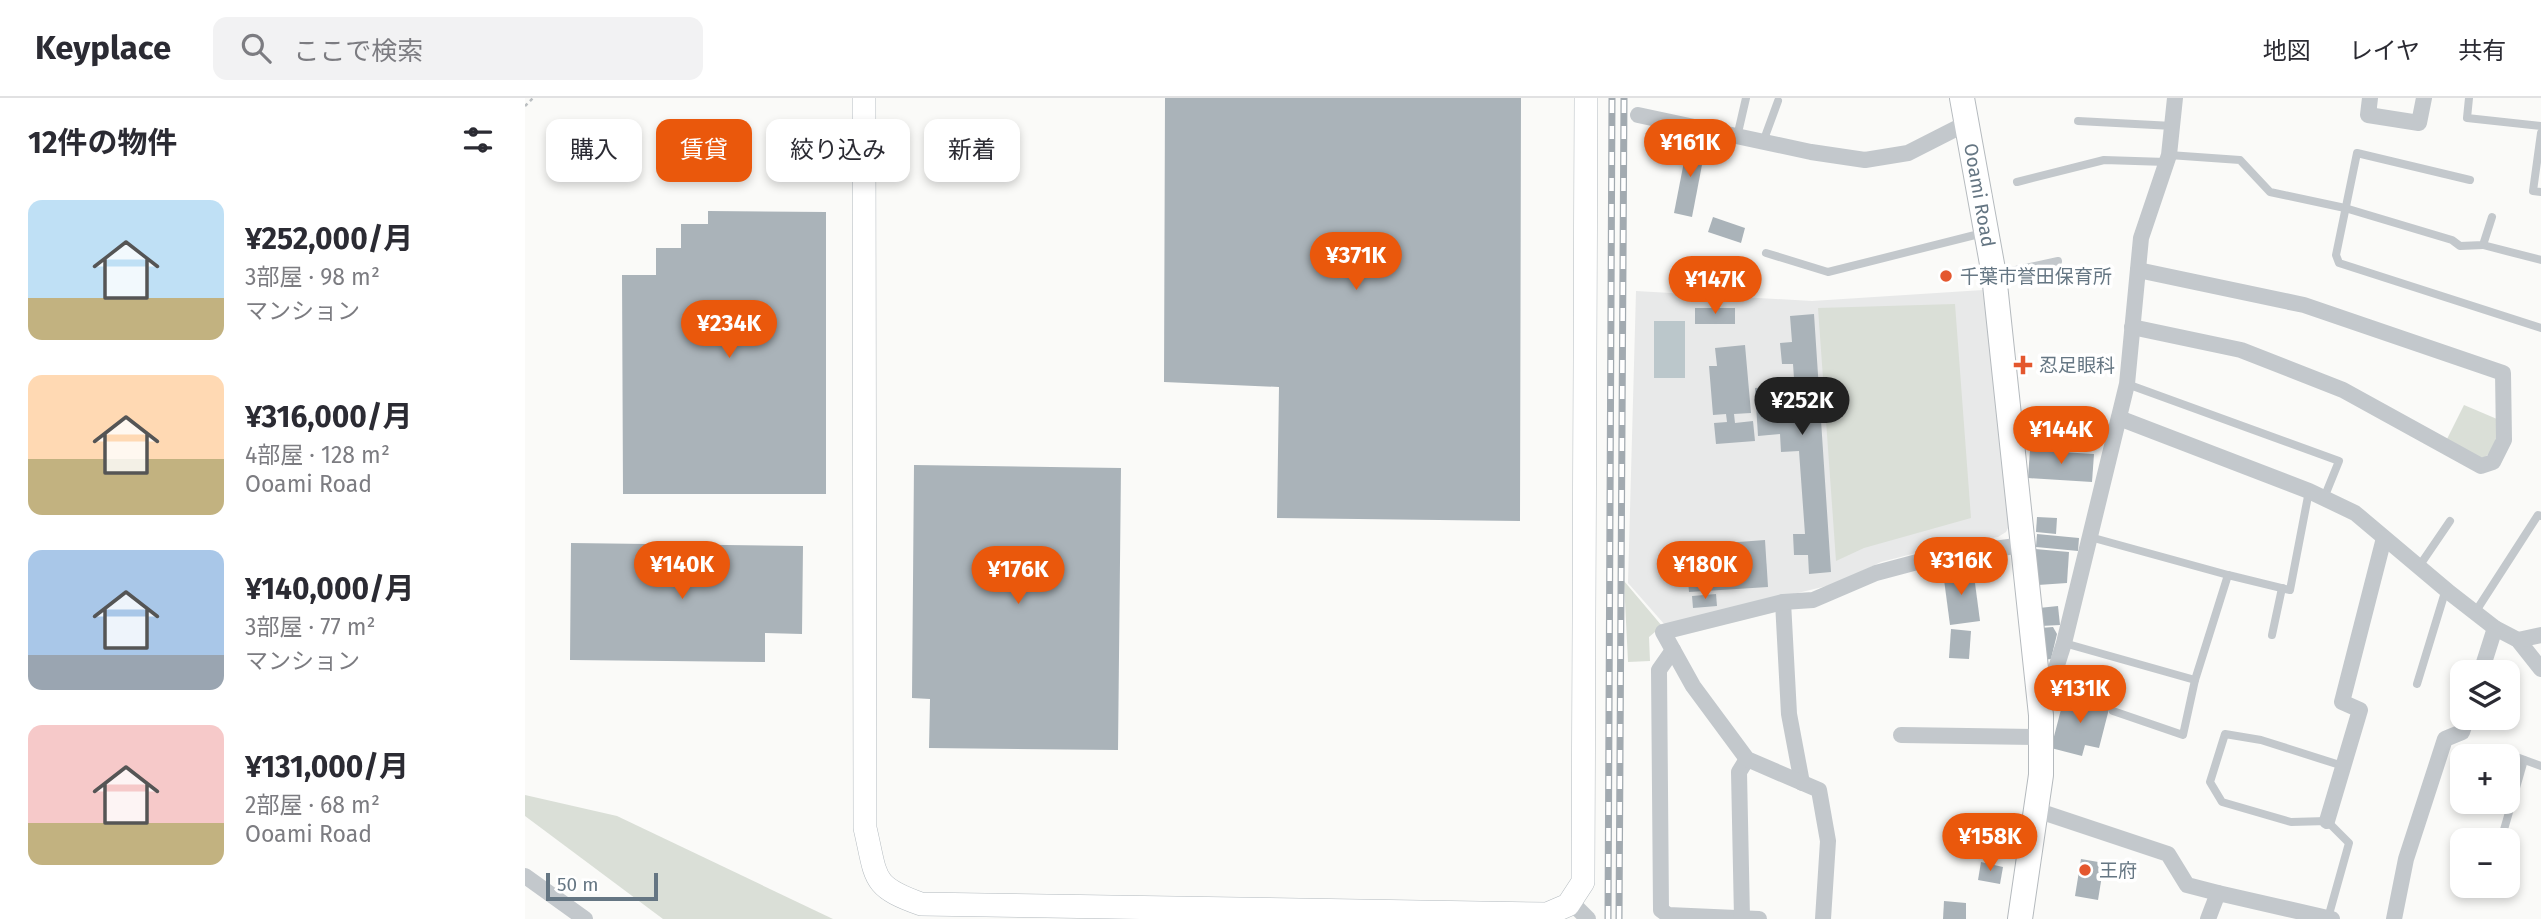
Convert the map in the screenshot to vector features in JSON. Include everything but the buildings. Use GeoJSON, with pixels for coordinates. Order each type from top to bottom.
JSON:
{"type":"FeatureCollection","features":[{"type":"Feature","properties":{"kind":"main road","name":"Ooami Road"},"geometry":{"type":"LineString","coordinates":[[1962,98],[1994,275],[2042,726],[2036,810],[2020,919]]}},
{"type":"Feature","properties":{"kind":"street"},"geometry":{"type":"LineString","coordinates":[[864,98],[865,828],[876,877],[890,893],[921,904],[1547,914],[1571,902],[1583,882],[1586,98]]}},
{"type":"Feature","properties":{"kind":"street"},"geometry":{"type":"LineString","coordinates":[[1901,735],[2042,726],[2127,384],[2141,238],[2168,159],[2175,98]]}},
{"type":"Feature","properties":{"kind":"street"},"geometry":{"type":"LineString","coordinates":[[2370,98],[2368,115],[2419,122],[2424,98]]}},
{"type":"Feature","properties":{"kind":"street"},"geometry":{"type":"LineString","coordinates":[[1638,115],[1737,137],[1865,160],[1908,153],[1967,123]]}},
{"type":"Feature","properties":{"kind":"street"},"geometry":{"type":"LineString","coordinates":[[2132,327],[2241,350],[2343,390],[2481,466],[2493,462],[2504,440],[2503,373],[2304,305],[2138,270]]}},
{"type":"Feature","properties":{"kind":"street"},"geometry":{"type":"LineString","coordinates":[[2119,418],[2309,491],[2355,513],[2495,628],[2518,640],[2541,669]]}},
{"type":"Feature","properties":{"kind":"street"},"geometry":{"type":"LineString","coordinates":[[2327,821],[2360,710],[2343,702],[2384,538]]}},
{"type":"Feature","properties":{"kind":"street"},"geometry":{"type":"LineString","coordinates":[[1823,919],[1829,841],[1819,790],[1747,759],[1693,686],[1663,632],[1783,602],[1813,600],[1876,573],[1936,557],[2023,545]]}},
{"type":"Feature","properties":{"kind":"street"},"geometry":{"type":"LineString","coordinates":[[1783,602],[1789,714],[1802,783]]}},
{"type":"Feature","properties":{"kind":"street"},"geometry":{"type":"LineString","coordinates":[[2485,660],[2495,628]]}},
{"type":"Feature","properties":{"kind":"street"},"geometry":{"type":"LineString","coordinates":[[2518,640],[2541,635]]}},
{"type":"Feature","properties":{"kind":"street"},"geometry":{"type":"LineString","coordinates":[[1673,650],[1659,670],[1661,910],[1668,915],[1759,919]]}},
{"type":"Feature","properties":{"kind":"street"},"geometry":{"type":"LineString","coordinates":[[2394,919],[2406,859],[2445,739],[2463,730]]}},
{"type":"Feature","properties":{"kind":"street"},"geometry":{"type":"LineString","coordinates":[[1742,918],[1739,772],[1747,759]]}},
{"type":"Feature","properties":{"kind":"street"},"geometry":{"type":"LineString","coordinates":[[2036,810],[2168,854],[2187,885],[2330,918]]}},
{"type":"Feature","properties":{"kind":"street"},"geometry":{"type":"LineString","coordinates":[[525,876],[585,919]]}},
{"type":"Feature","properties":{"kind":"street"},"geometry":{"type":"LineString","coordinates":[[2208,919],[2218,893]]}},
{"type":"Feature","properties":{"kind":"street"},"geometry":{"type":"LineString","coordinates":[[1571,902],[1588,919]]}},
{"type":"Feature","properties":{"kind":"lane"},"geometry":{"type":"LineString","coordinates":[[1737,137],[1746,98]]}},
{"type":"Feature","properties":{"kind":"lane"},"geometry":{"type":"LineString","coordinates":[[2469,98],[2467,118],[2541,126]]}},
{"type":"Feature","properties":{"kind":"lane"},"geometry":{"type":"LineString","coordinates":[[1763,142],[1778,101]]}},
{"type":"Feature","properties":{"kind":"lane"},"geometry":{"type":"LineString","coordinates":[[2078,121],[2173,126]]}},
{"type":"Feature","properties":{"kind":"lane"},"geometry":{"type":"LineString","coordinates":[[2541,133],[2533,191],[2541,192]]}},
{"type":"Feature","properties":{"kind":"lane"},"geometry":{"type":"LineString","coordinates":[[2470,180],[2357,153],[2336,255],[2339,263],[2541,328]]}},
{"type":"Feature","properties":{"kind":"lane"},"geometry":{"type":"LineString","coordinates":[[2017,182],[2104,160],[2240,160],[2270,192],[2345,208],[2452,240],[2460,246],[2483,245],[2541,260]]}},
{"type":"Feature","properties":{"kind":"lane"},"geometry":{"type":"LineString","coordinates":[[2483,245],[2492,217]]}},
{"type":"Feature","properties":{"kind":"lane"},"geometry":{"type":"LineString","coordinates":[[1766,253],[1828,272],[1987,232]]}},
{"type":"Feature","properties":{"kind":"lane"},"geometry":{"type":"LineString","coordinates":[[1994,275],[2058,261]]}},
{"type":"Feature","properties":{"kind":"lane"},"geometry":{"type":"LineString","coordinates":[[2127,384],[2339,461],[2324,498]]}},
{"type":"Feature","properties":{"kind":"lane"},"geometry":{"type":"LineString","coordinates":[[2090,537],[2290,590],[2309,491]]}},
{"type":"Feature","properties":{"kind":"lane"},"geometry":{"type":"LineString","coordinates":[[2476,611],[2538,515],[2541,516]]}},
{"type":"Feature","properties":{"kind":"lane"},"geometry":{"type":"LineString","coordinates":[[2420,565],[2451,521]]}},
{"type":"Feature","properties":{"kind":"lane"},"geometry":{"type":"LineString","coordinates":[[2113,711],[2183,735],[2195,680],[2228,575]]}},
{"type":"Feature","properties":{"kind":"lane"},"geometry":{"type":"LineString","coordinates":[[2272,635],[2282,588]]}},
{"type":"Feature","properties":{"kind":"lane"},"geometry":{"type":"LineString","coordinates":[[2417,684],[2446,589]]}},
{"type":"Feature","properties":{"kind":"lane"},"geometry":{"type":"LineString","coordinates":[[2064,643],[2195,680]]}},
{"type":"Feature","properties":{"kind":"lane"},"geometry":{"type":"LineString","coordinates":[[2330,918],[2349,843],[2327,821],[2291,822],[2222,802],[2210,782],[2225,734],[2261,740],[2343,766]]}},
{"type":"Feature","properties":{"kind":"lane"},"geometry":{"type":"LineString","coordinates":[[2520,758],[2541,766]]}},
{"type":"Feature","properties":{"kind":"lane"},"geometry":{"type":"LineString","coordinates":[[2504,828],[2524,760]]}},
{"type":"Feature","properties":{"kind":"path"},"geometry":{"type":"LineString","coordinates":[[525,106],[533,98]]}},
{"type":"Feature","properties":{"kind":"shaded area"},"geometry":{"type":"Polygon","coordinates":[[[1983,290],[2011,522],[2006,532],[1998,537],[1947,545],[1881,562],[1835,584],[1665,625],[1628,583],[1636,291],[1812,301],[1983,290]]]}},
{"type":"Feature","properties":{"kind":"shaded area"},"geometry":{"type":"Polygon","coordinates":[[[1955,304],[1971,518],[1864,548],[1836,561],[1818,308],[1955,304]]]}},
{"type":"Feature","properties":{"kind":"shaded area"},"geometry":{"type":"Polygon","coordinates":[[[1654,321],[1685,321],[1685,378],[1654,378],[1654,321]]]}},
{"type":"Feature","properties":{"kind":"shaded area"},"geometry":{"type":"Polygon","coordinates":[[[2464,405],[2497,419],[2493,447],[2481,459],[2447,439],[2464,405]]]}},
{"type":"Feature","properties":{"kind":"shaded area"},"geometry":{"type":"Polygon","coordinates":[[[1624,581],[1662,626],[1649,637],[1650,661],[1628,662],[1624,581]]]}},
{"type":"Feature","properties":{"kind":"shaded area"},"geometry":{"type":"Polygon","coordinates":[[[525,795],[617,816],[833,919],[663,919],[525,816],[525,795]]]}},
{"type":"Feature","properties":{"kind":"railway"},"geometry":{"type":"LineString","coordinates":[[1608,919],[1612,98]]}},
{"type":"Feature","properties":{"kind":"railway"},"geometry":{"type":"LineString","coordinates":[[1619,919],[1624,98]]}},
{"type":"Feature","properties":{"kind":"place","name":"千葉市誉田保育所"},"geometry":{"type":"Point","coordinates":[1946,276]}},
{"type":"Feature","properties":{"kind":"place","name":"忍足眼科"},"geometry":{"type":"Point","coordinates":[2023,365]}},
{"type":"Feature","properties":{"kind":"place","name":"王府"},"geometry":{"type":"Point","coordinates":[2085,870]}}]}
